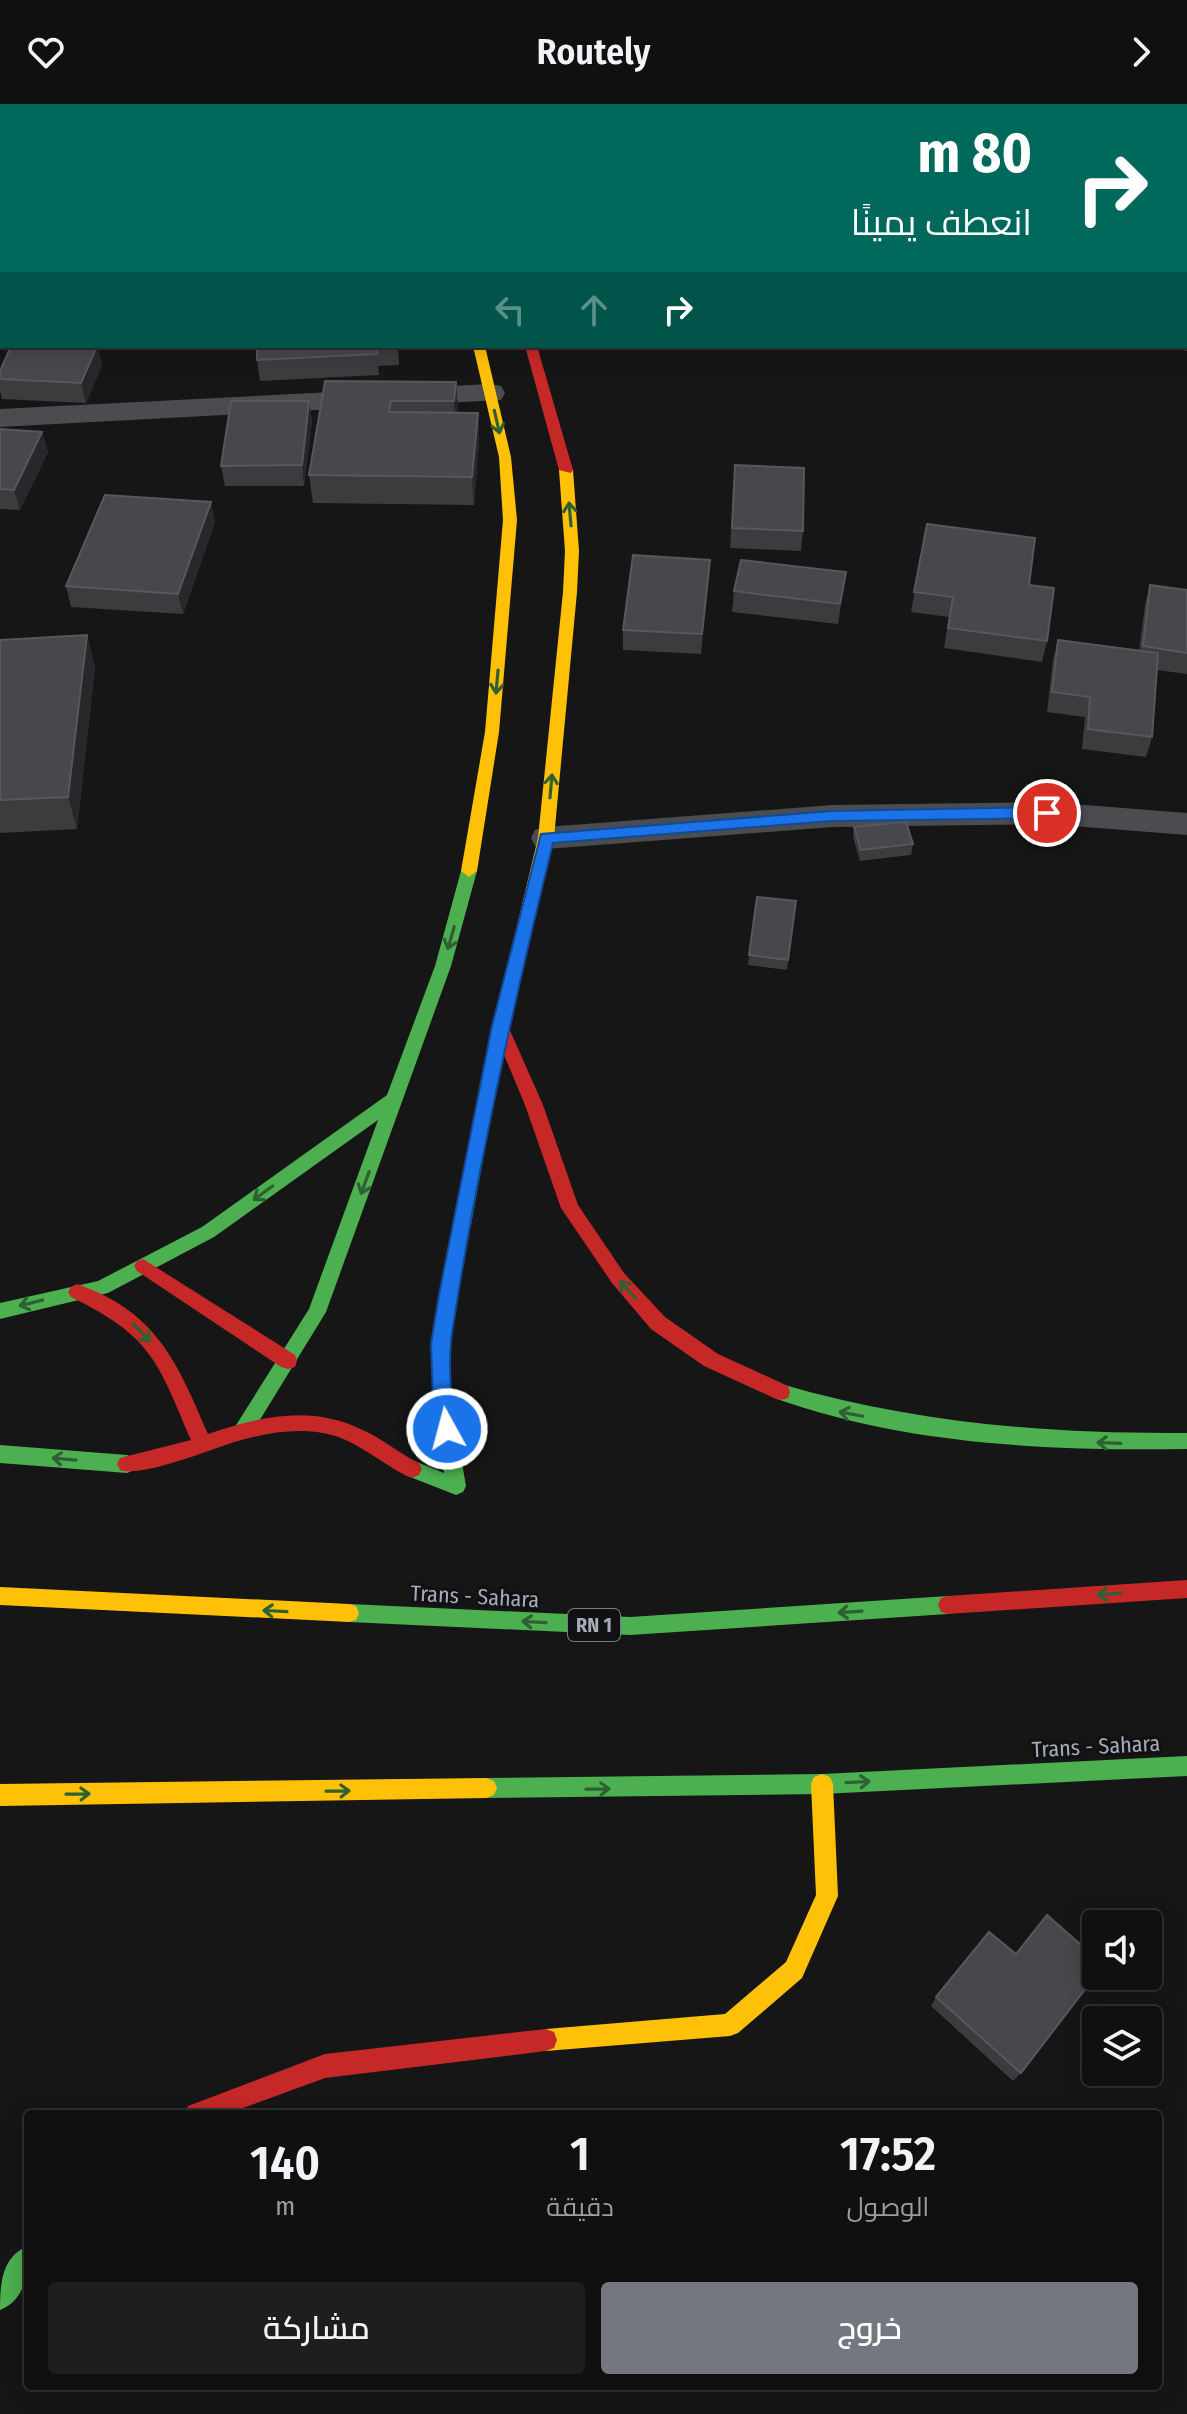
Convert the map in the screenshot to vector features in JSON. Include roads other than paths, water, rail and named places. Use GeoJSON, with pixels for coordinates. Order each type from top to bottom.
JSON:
{"type":"FeatureCollection","features":[{"type":"Feature","properties":{"kind":"main road"},"geometry":{"type":"LineString","coordinates":[[243,1430],[317,1312],[443,966],[468,880],[492,732],[510,520],[505,457],[479,348]]}},
{"type":"Feature","properties":{"kind":"main road"},"geometry":{"type":"LineString","coordinates":[[0,1454],[127,1464],[203,1445],[243,1430],[291,1421],[324,1424],[349,1432],[408,1467],[456,1486],[442,1400],[440,1344],[500,1026],[546,838],[570,592],[571,520],[567,472],[532,348]]}},
{"type":"Feature","properties":{"kind":"main road"},"geometry":{"type":"LineString","coordinates":[[500,1026],[536,1111],[570,1209],[618,1280],[659,1324],[711,1358],[764,1387],[824,1409],[942,1431],[1114,1443],[1187,1441]]}},
{"type":"Feature","properties":{"kind":"main road"},"geometry":{"type":"LineString","coordinates":[[0,1311],[102,1288],[208,1232],[395,1099]]}},
{"type":"Feature","properties":{"kind":"main road"},"geometry":{"type":"LineString","coordinates":[[143,1266],[288,1361]]}},
{"type":"Feature","properties":{"kind":"main road"},"geometry":{"type":"LineString","coordinates":[[77,1292],[132,1322],[150,1341],[166,1363],[203,1445]]}},
{"type":"Feature","properties":{"kind":"main road","name":"Trans - Sahara"},"geometry":{"type":"LineString","coordinates":[[0,1596],[630,1626],[1187,1589]]}},
{"type":"Feature","properties":{"kind":"main road","name":"Trans - Sahara"},"geometry":{"type":"LineString","coordinates":[[0,1795],[822,1784],[1187,1766]]}},
{"type":"Feature","properties":{"kind":"main road"},"geometry":{"type":"LineString","coordinates":[[207,2110],[325,2066],[501,2044],[730,2025],[794,1970],[827,1896],[822,1784]]}},
{"type":"Feature","properties":{"kind":"main road"},"geometry":{"type":"LineString","coordinates":[[0,2298],[24,2264]]}},
{"type":"Feature","properties":{"kind":"street"},"geometry":{"type":"LineString","coordinates":[[0,418],[490,393]]}},
{"type":"Feature","properties":{"kind":"lane"},"geometry":{"type":"LineString","coordinates":[[546,838],[832,816],[1047,813],[1187,824]]}}]}
